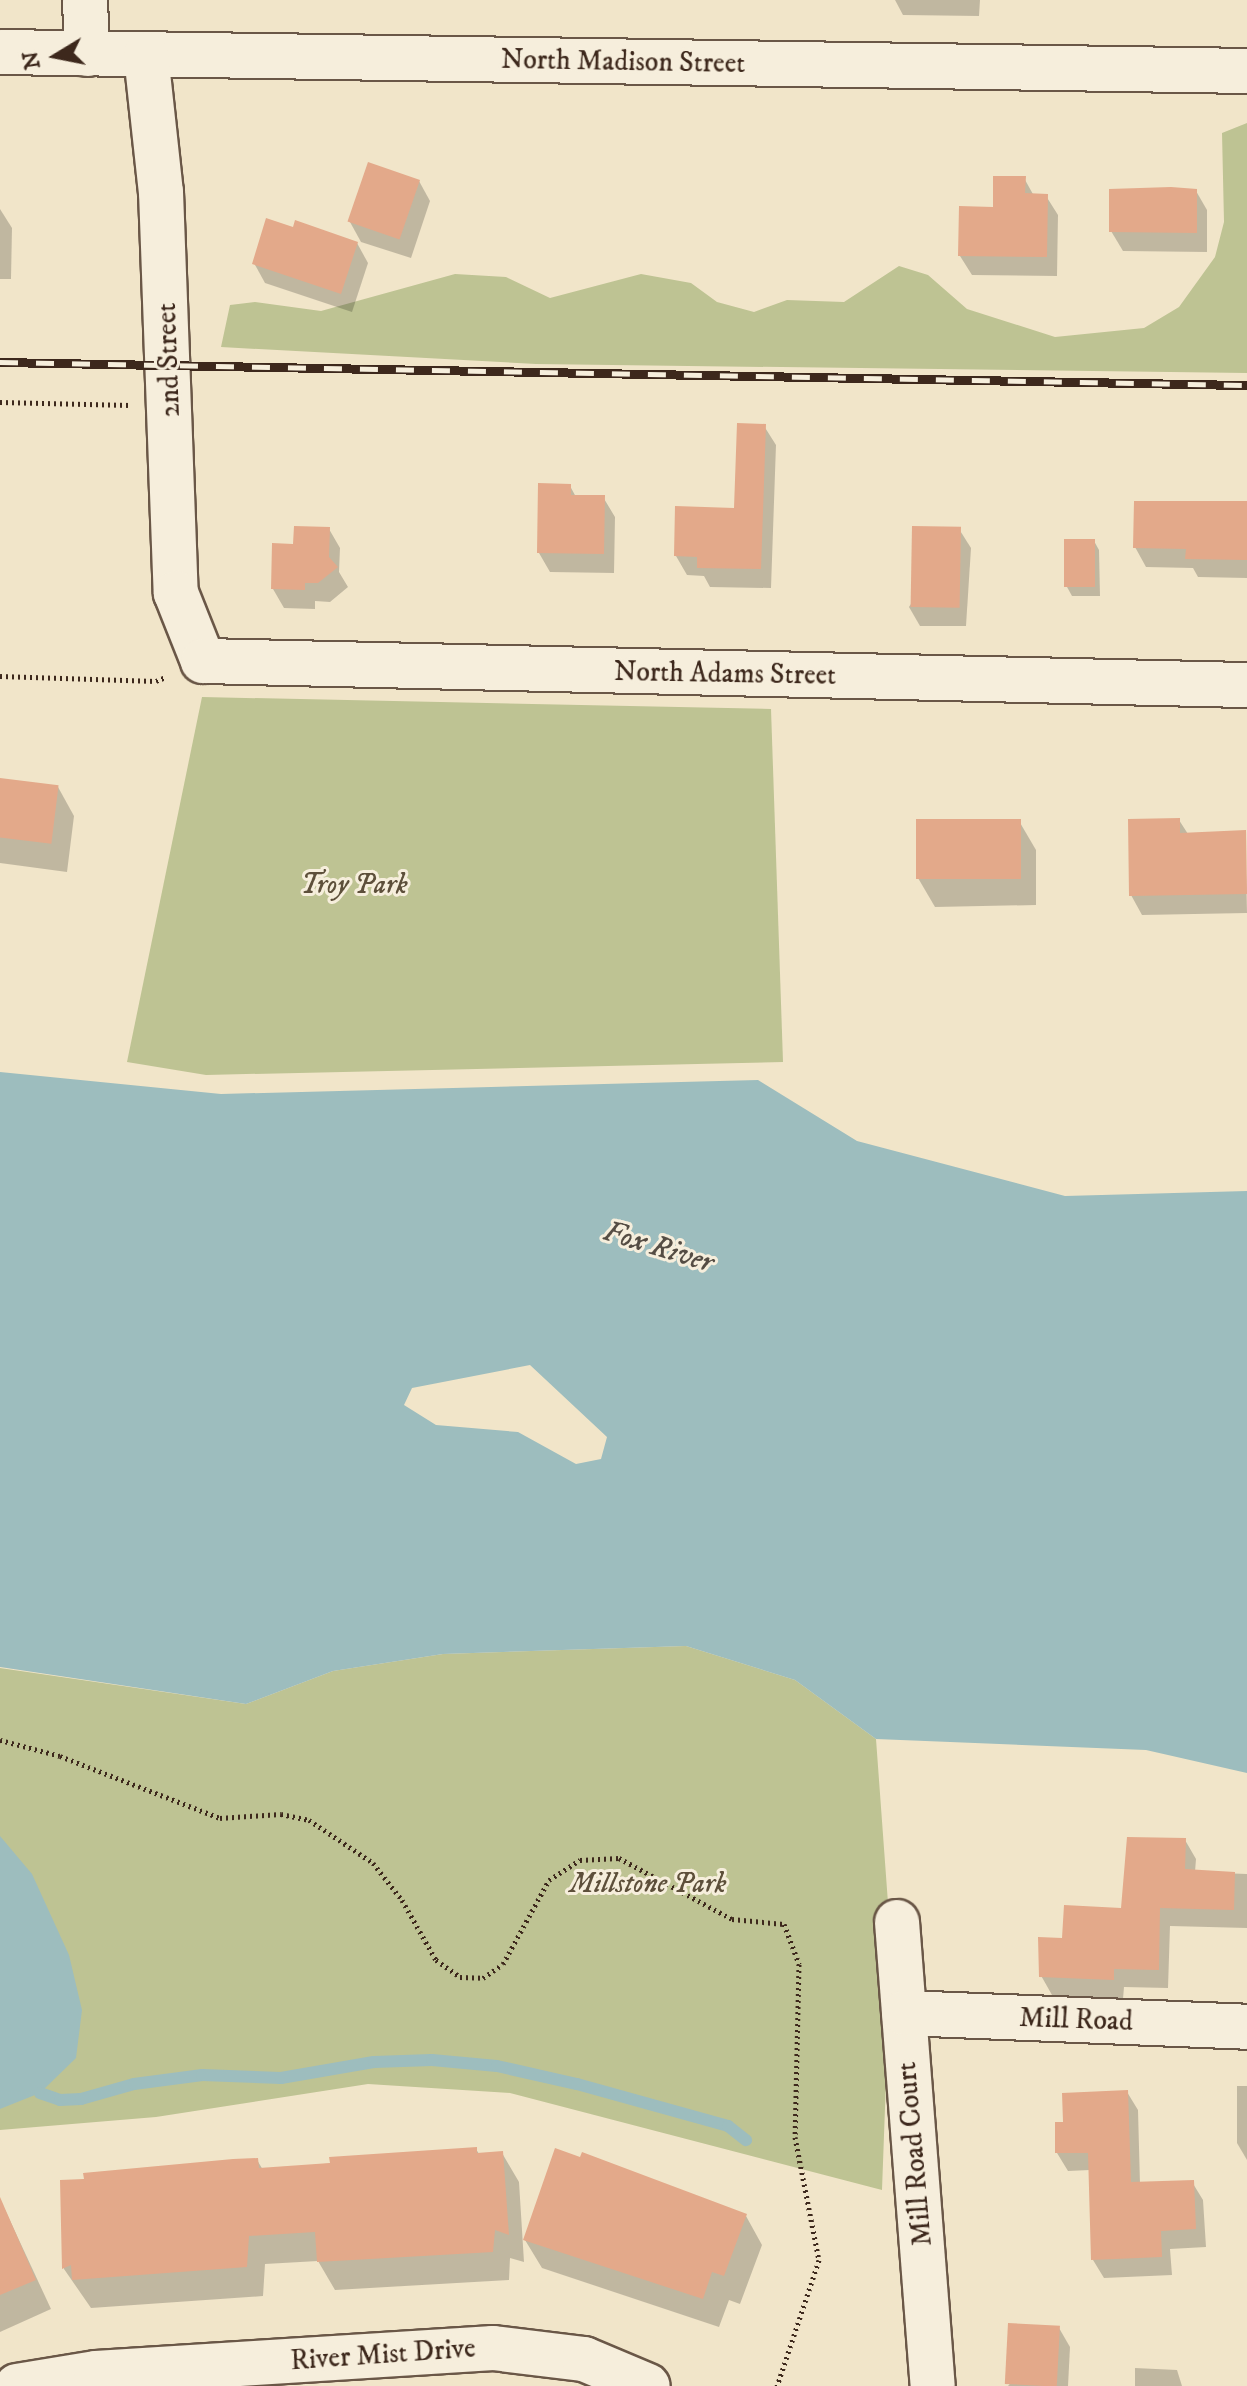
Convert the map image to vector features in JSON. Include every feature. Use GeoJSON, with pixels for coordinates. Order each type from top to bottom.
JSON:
{"type":"FeatureCollection","features":[{"type":"Feature","properties":{"kind":"street"},"geometry":{"type":"LineString","coordinates":[[85,0],[87,54]]}},
{"type":"Feature","properties":{"kind":"street","name":"North Madison Street"},"geometry":{"type":"LineString","coordinates":[[0,52],[1247,71]]}},
{"type":"Feature","properties":{"kind":"street","name":"2nd Street"},"geometry":{"type":"LineString","coordinates":[[146,55],[161,192],[176,593],[203,661]]}},
{"type":"Feature","properties":{"kind":"street","name":"North Adams Street"},"geometry":{"type":"LineString","coordinates":[[203,661],[1247,685]]}},
{"type":"Feature","properties":{"kind":"street","name":"Mill Road Court"},"geometry":{"type":"LineString","coordinates":[[897,1922],[933,2386]]}},
{"type":"Feature","properties":{"kind":"street","name":"Mill Road"},"geometry":{"type":"LineString","coordinates":[[904,2013],[1247,2027]]}},
{"type":"Feature","properties":{"kind":"street","name":"River Mist Drive"},"geometry":{"type":"LineString","coordinates":[[17,2386],[96,2373],[493,2348],[584,2359],[648,2386]]}},
{"type":"Feature","properties":{"kind":"path"},"geometry":{"type":"LineString","coordinates":[[0,402],[171,405]]}},
{"type":"Feature","properties":{"kind":"path"},"geometry":{"type":"LineString","coordinates":[[0,676],[156,681],[203,661]]}},
{"type":"Feature","properties":{"kind":"path"},"geometry":{"type":"LineString","coordinates":[[0,1740],[60,1756],[220,1818],[281,1814],[309,1820],[373,1863],[402,1900],[436,1960],[460,1977],[483,1978],[503,1964],[549,1880],[580,1860],[619,1858],[732,1919],[784,1924],[799,1964],[795,2137],[819,2260],[777,2386]]}},
{"type":"Feature","properties":{"kind":"green space"},"geometry":{"type":"Polygon","coordinates":[[[1247,123],[1247,373],[536,364],[221,347],[230,305],[255,302],[321,311],[455,274],[506,277],[550,298],[641,274],[691,283],[717,302],[754,312],[787,300],[844,302],[899,266],[928,275],[967,309],[1055,337],[1144,328],[1179,307],[1215,257],[1224,222],[1222,133],[1247,123]]]}},
{"type":"Feature","properties":{"kind":"green space","name":"Troy Park"},"geometry":{"type":"Polygon","coordinates":[[[202,697],[771,709],[783,1062],[206,1075],[127,1062],[202,697]]]}},
{"type":"Feature","properties":{"kind":"green space","name":"Millstone Park"},"geometry":{"type":"Polygon","coordinates":[[[686,1646],[795,1680],[876,1739],[891,1944],[882,2190],[510,2093],[368,2084],[156,2117],[0,2130],[0,1668],[246,1704],[333,1671],[443,1654],[686,1646]]]}},
{"type":"Feature","properties":{"kind":"water","name":"Fox River"},"geometry":{"type":"Polygon","coordinates":[[[0,1072],[221,1094],[758,1080],[857,1141],[1065,1196],[1247,1191],[1247,1773],[1146,1750],[876,1739],[795,1680],[686,1646],[443,1654],[333,1671],[246,1704],[0,1667],[0,1072]],[[530,1365],[412,1388],[404,1405],[436,1425],[518,1432],[576,1464],[601,1459],[607,1437],[530,1365]]]}},
{"type":"Feature","properties":{"kind":"water"},"geometry":{"type":"Polygon","coordinates":[[[0,1836],[32,1874],[69,1955],[82,2010],[76,2058],[40,2093],[0,2109],[0,1836]]]}},
{"type":"Feature","properties":{"kind":"building"},"geometry":{"type":"Polygon","coordinates":[[[368,162],[420,180],[399,239],[347,222],[368,162]]]}},
{"type":"Feature","properties":{"kind":"building"},"geometry":{"type":"Polygon","coordinates":[[[993,176],[1026,176],[1025,193],[1048,194],[1047,257],[958,256],[959,206],[993,207],[993,176]]]}},
{"type":"Feature","properties":{"kind":"building"},"geometry":{"type":"Polygon","coordinates":[[[1109,189],[1197,189],[1197,233],[1109,232],[1109,189]]]}},
{"type":"Feature","properties":{"kind":"building"},"geometry":{"type":"Polygon","coordinates":[[[266,218],[293,227],[295,220],[358,242],[341,294],[252,264],[266,218]]]}},
{"type":"Feature","properties":{"kind":"building"},"geometry":{"type":"Polygon","coordinates":[[[737,423],[766,424],[761,569],[697,568],[697,557],[674,556],[675,506],[734,508],[737,423]]]}},
{"type":"Feature","properties":{"kind":"building"},"geometry":{"type":"Polygon","coordinates":[[[538,483],[571,484],[571,495],[605,495],[604,554],[537,553],[538,483]]]}},
{"type":"Feature","properties":{"kind":"building"},"geometry":{"type":"Polygon","coordinates":[[[1134,501],[1247,501],[1247,560],[1185,559],[1186,549],[1133,548],[1134,501]]]}},
{"type":"Feature","properties":{"kind":"building"},"geometry":{"type":"Polygon","coordinates":[[[294,526],[330,527],[329,557],[338,567],[318,583],[305,583],[305,590],[271,589],[272,543],[293,544],[294,526]]]}},
{"type":"Feature","properties":{"kind":"building"},"geometry":{"type":"Polygon","coordinates":[[[912,526],[961,527],[960,608],[911,607],[912,526]]]}},
{"type":"Feature","properties":{"kind":"building"},"geometry":{"type":"Polygon","coordinates":[[[1064,539],[1095,539],[1095,587],[1064,587],[1064,539]]]}},
{"type":"Feature","properties":{"kind":"building"},"geometry":{"type":"Polygon","coordinates":[[[0,778],[59,785],[51,844],[0,837],[0,778]]]}},
{"type":"Feature","properties":{"kind":"building"},"geometry":{"type":"Polygon","coordinates":[[[1180,818],[1180,833],[1246,830],[1247,894],[1129,896],[1128,819],[1180,818]]]}},
{"type":"Feature","properties":{"kind":"building"},"geometry":{"type":"Polygon","coordinates":[[[916,819],[1021,819],[1021,879],[916,879],[916,819]]]}},
{"type":"Feature","properties":{"kind":"building"},"geometry":{"type":"Polygon","coordinates":[[[1127,1837],[1186,1838],[1185,1869],[1235,1872],[1234,1910],[1160,1908],[1159,1970],[1114,1969],[1114,1980],[1039,1977],[1038,1937],[1062,1938],[1064,1905],[1121,1908],[1127,1837]]]}},
{"type":"Feature","properties":{"kind":"building"},"geometry":{"type":"Polygon","coordinates":[[[1128,2090],[1131,2182],[1194,2180],[1196,2229],[1161,2231],[1162,2257],[1091,2260],[1088,2153],[1055,2153],[1055,2122],[1063,2122],[1062,2093],[1128,2090]]]}},
{"type":"Feature","properties":{"kind":"building"},"geometry":{"type":"Polygon","coordinates":[[[477,2147],[477,2153],[503,2151],[509,2235],[495,2230],[493,2252],[317,2262],[315,2232],[249,2236],[247,2267],[72,2280],[71,2265],[62,2269],[60,2180],[84,2179],[83,2173],[258,2158],[259,2168],[330,2163],[329,2157],[477,2147]]]}},
{"type":"Feature","properties":{"kind":"building"},"geometry":{"type":"Polygon","coordinates":[[[555,2148],[580,2157],[582,2152],[747,2214],[724,2276],[712,2272],[703,2299],[523,2240],[555,2148]]]}},
{"type":"Feature","properties":{"kind":"building"},"geometry":{"type":"Polygon","coordinates":[[[0,2197],[36,2280],[0,2295],[0,2197]]]}},
{"type":"Feature","properties":{"kind":"building"},"geometry":{"type":"Polygon","coordinates":[[[1008,2323],[1060,2326],[1057,2386],[1005,2384],[1008,2323]]]}},
{"type":"Feature","properties":{"kind":"waterway"},"geometry":{"type":"LineString","coordinates":[[40,2093],[60,2100],[81,2099],[134,2084],[202,2075],[281,2078],[374,2062],[432,2060],[497,2066],[577,2084],[728,2126],[746,2140]]}},
{"type":"Feature","properties":{"kind":"railway"},"geometry":{"type":"LineString","coordinates":[[0,362],[1247,385]]}}]}
